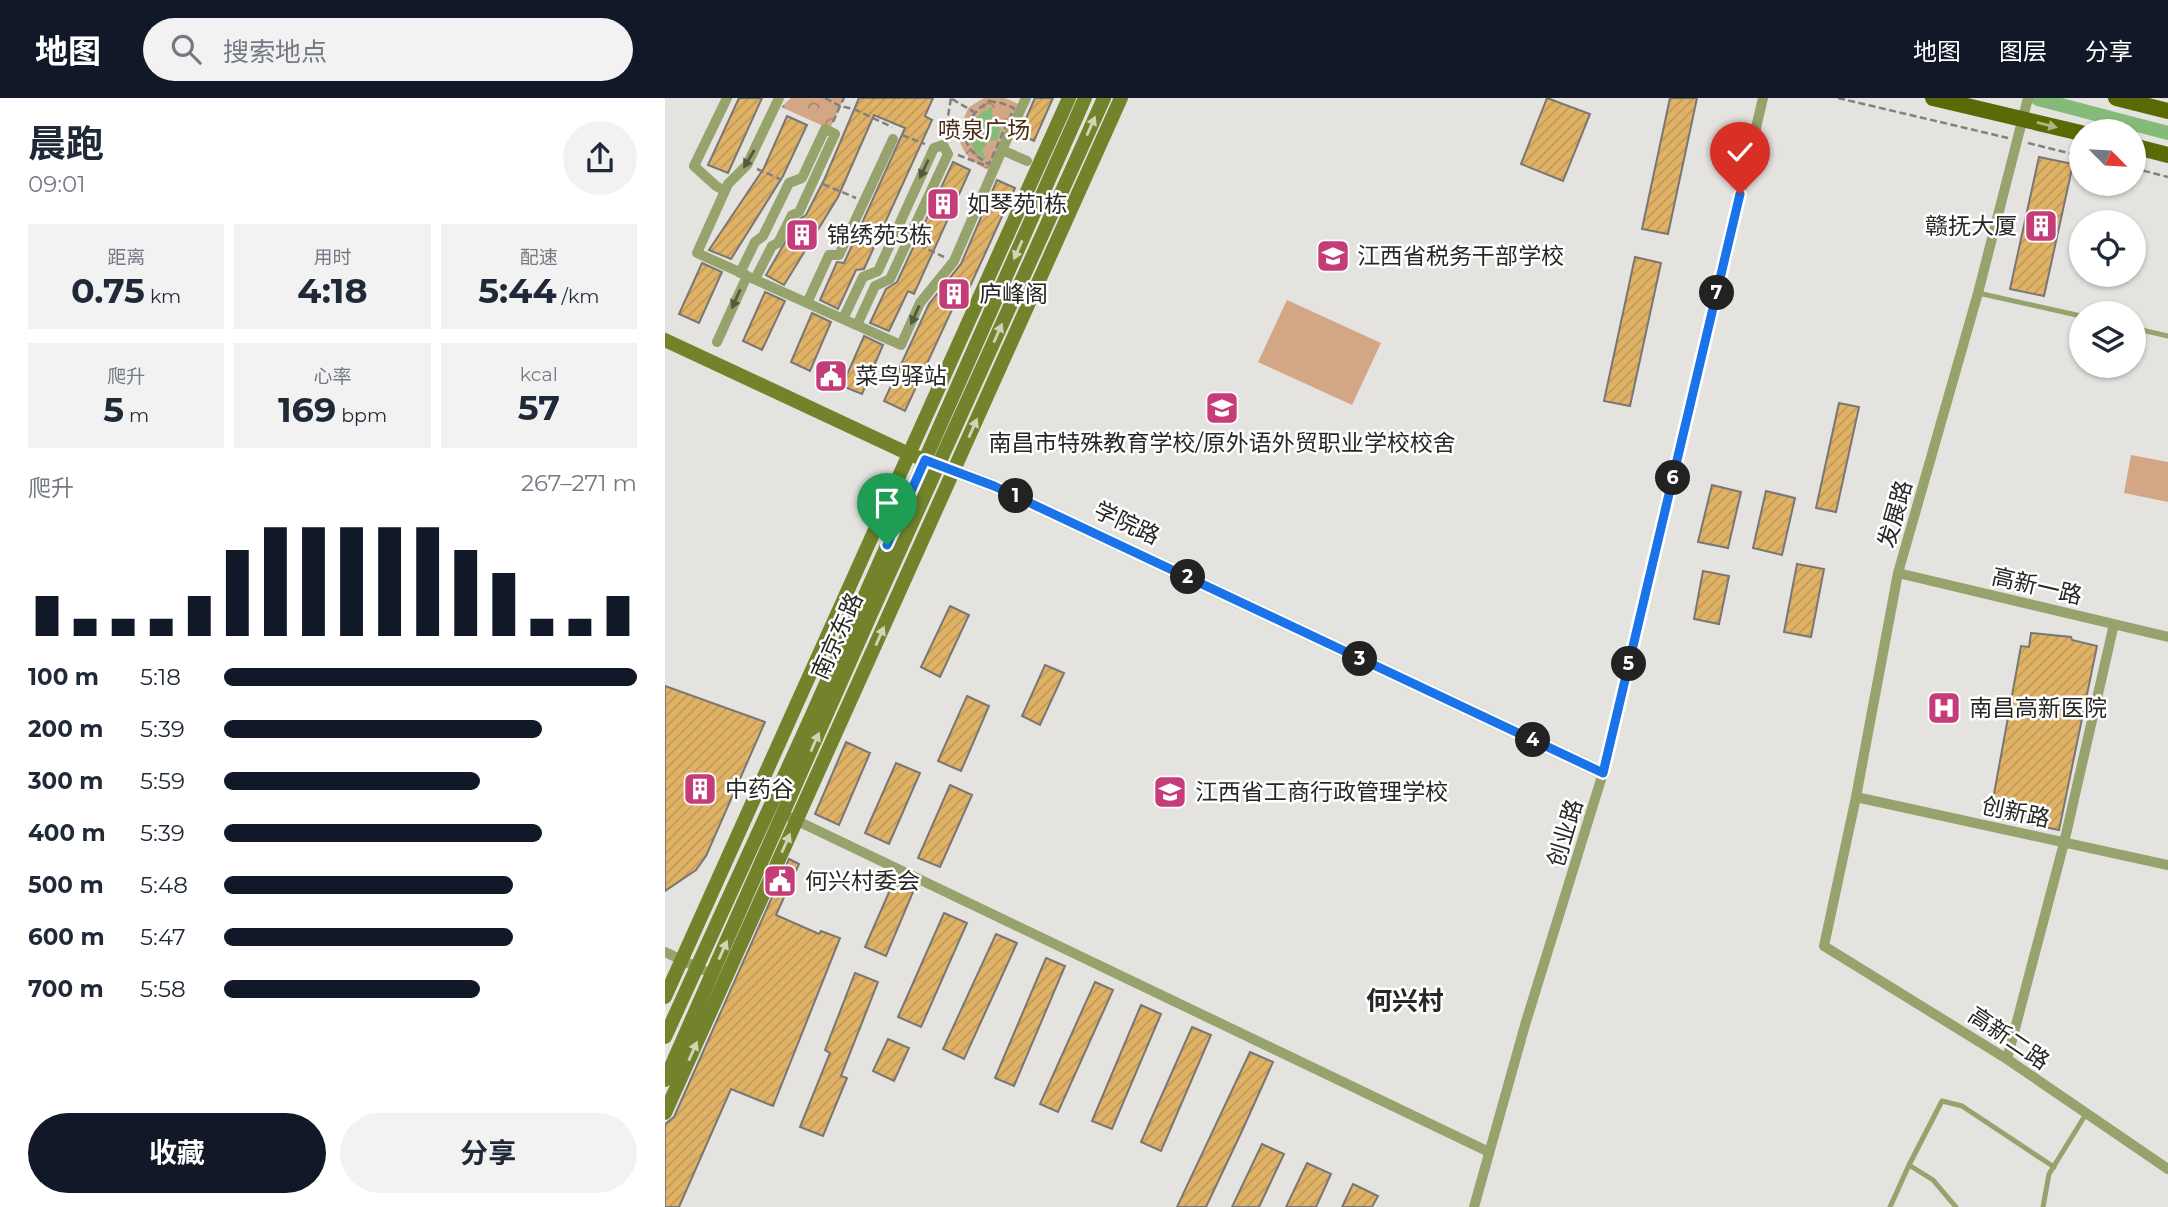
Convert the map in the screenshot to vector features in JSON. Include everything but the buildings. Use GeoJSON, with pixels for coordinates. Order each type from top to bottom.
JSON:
{"type":"FeatureCollection","features":[{"type":"Feature","properties":{"kind":"main road"},"geometry":{"type":"LineString","coordinates":[[1933,98],[2069,130]]}},
{"type":"Feature","properties":{"kind":"main road"},"geometry":{"type":"LineString","coordinates":[[2116,98],[2168,111]]}},
{"type":"Feature","properties":{"kind":"main road"},"geometry":{"type":"LineString","coordinates":[[2146,149],[2168,155]]}},
{"type":"Feature","properties":{"kind":"street"},"geometry":{"type":"LineString","coordinates":[[725,191],[694,166],[727,98]]}},
{"type":"Feature","properties":{"kind":"street"},"geometry":{"type":"LineString","coordinates":[[779,98],[747,165],[728,184],[697,253],[901,345],[921,303],[954,261],[1026,98]]}},
{"type":"Feature","properties":{"kind":"street"},"geometry":{"type":"LineString","coordinates":[[665,997],[1069,98]]}},
{"type":"Feature","properties":{"kind":"street","name":"南京东路"},"geometry":{"type":"LineString","coordinates":[[665,1080],[712,975],[790,817],[932,463],[1086,98]]}},
{"type":"Feature","properties":{"kind":"street","name":"南京东路"},"geometry":{"type":"LineString","coordinates":[[665,1037],[1104,98]]}},
{"type":"Feature","properties":{"kind":"street"},"geometry":{"type":"LineString","coordinates":[[665,1113],[790,817],[954,471],[1121,98]]}},
{"type":"Feature","properties":{"kind":"street","name":"创业路"},"geometry":{"type":"LineString","coordinates":[[1474,1207],[1525,1025],[1603,773],[1763,98]]}},
{"type":"Feature","properties":{"kind":"street","name":"发展路"},"geometry":{"type":"LineString","coordinates":[[1824,946],[1856,797],[1898,573],[1978,293],[2028,98]]}},
{"type":"Feature","properties":{"kind":"street"},"geometry":{"type":"LineString","coordinates":[[717,342],[747,276],[755,242],[763,236],[789,183],[802,178],[825,129],[835,134],[799,212],[792,215],[778,243],[772,246],[747,276]]}},
{"type":"Feature","properties":{"kind":"street"},"geometry":{"type":"LineString","coordinates":[[807,303],[829,255],[838,255],[893,139]]}},
{"type":"Feature","properties":{"kind":"street"},"geometry":{"type":"LineString","coordinates":[[843,319],[863,277],[878,271],[934,148],[943,145],[948,154],[890,279],[875,286],[857,325]]}},
{"type":"Feature","properties":{"kind":"street"},"geometry":{"type":"LineString","coordinates":[[1002,150],[1027,161]]}},
{"type":"Feature","properties":{"kind":"street","name":"学院路"},"geometry":{"type":"LineString","coordinates":[[665,341],[909,454],[994,486],[1603,773]]}},
{"type":"Feature","properties":{"kind":"street","name":"高新一路"},"geometry":{"type":"LineString","coordinates":[[1898,573],[2168,637]]}},
{"type":"Feature","properties":{"kind":"street"},"geometry":{"type":"LineString","coordinates":[[2007,1059],[2064,842],[2114,624]]}},
{"type":"Feature","properties":{"kind":"street","name":"创新路"},"geometry":{"type":"LineString","coordinates":[[1856,797],[2168,865]]}},
{"type":"Feature","properties":{"kind":"street"},"geometry":{"type":"LineString","coordinates":[[790,817],[1489,1152]]}},
{"type":"Feature","properties":{"kind":"street","name":"高新二路"},"geometry":{"type":"LineString","coordinates":[[1824,946],[2007,1059],[2168,1169]]}},
{"type":"Feature","properties":{"kind":"street"},"geometry":{"type":"LineString","coordinates":[[665,952],[712,975]]}},
{"type":"Feature","properties":{"kind":"lane"},"geometry":{"type":"LineString","coordinates":[[1978,293],[2069,313]]}},
{"type":"Feature","properties":{"kind":"lane"},"geometry":{"type":"LineString","coordinates":[[2146,331],[2168,336]]}},
{"type":"Feature","properties":{"kind":"lane"},"geometry":{"type":"LineString","coordinates":[[1890,1207],[1942,1101],[1962,1106],[2054,1167]]}},
{"type":"Feature","properties":{"kind":"lane"},"geometry":{"type":"LineString","coordinates":[[2043,1207],[2049,1174],[2086,1114]]}},
{"type":"Feature","properties":{"kind":"lane"},"geometry":{"type":"LineString","coordinates":[[1909,1165],[1933,1180],[1956,1207]]}},
{"type":"Feature","properties":{"kind":"path"},"geometry":{"type":"LineString","coordinates":[[825,98],[934,148],[945,123],[951,98],[974,112]]}},
{"type":"Feature","properties":{"kind":"path"},"geometry":{"type":"LineString","coordinates":[[835,134],[832,123],[845,98]]}},
{"type":"Feature","properties":{"kind":"path"},"geometry":{"type":"LineString","coordinates":[[1837,98],[2069,153]]}},
{"type":"Feature","properties":{"kind":"path"},"geometry":{"type":"LineString","coordinates":[[989,101],[1014,108],[989,164],[977,158],[968,147],[964,131],[974,112],[989,101]]}},
{"type":"Feature","properties":{"kind":"path"},"geometry":{"type":"LineString","coordinates":[[945,123],[964,131]]}},
{"type":"Feature","properties":{"kind":"path"},"geometry":{"type":"LineString","coordinates":[[893,139],[904,134]]}},
{"type":"Feature","properties":{"kind":"path"},"geometry":{"type":"LineString","coordinates":[[948,154],[963,156],[994,170]]}},
{"type":"Feature","properties":{"kind":"path"},"geometry":{"type":"LineString","coordinates":[[747,165],[789,183]]}},
{"type":"Feature","properties":{"kind":"path"},"geometry":{"type":"LineString","coordinates":[[2146,171],[2168,177]]}},
{"type":"Feature","properties":{"kind":"path"},"geometry":{"type":"LineString","coordinates":[[814,179],[858,199],[859,219],[895,233]]}},
{"type":"Feature","properties":{"kind":"path"},"geometry":{"type":"LineString","coordinates":[[908,240],[954,261]]}},
{"type":"Feature","properties":{"kind":"green space"},"geometry":{"type":"Polygon","coordinates":[[[791,98],[844,98],[830,129],[781,107],[791,98]]]}},
{"type":"Feature","properties":{"kind":"green space","name":"喷泉广场"},"geometry":{"type":"Polygon","coordinates":[[[984,98],[1005,98],[1021,105],[992,171],[978,165],[969,157],[957,132],[969,107],[984,98]]]}},
{"type":"Feature","properties":{"kind":"green space"},"geometry":{"type":"Polygon","coordinates":[[[1287,300],[1381,343],[1352,405],[1258,362],[1287,300]]]}},
{"type":"Feature","properties":{"kind":"green space"},"geometry":{"type":"Polygon","coordinates":[[[2131,455],[2168,462],[2168,502],[2124,493],[2131,455]]]}},
{"type":"Feature","properties":{"kind":"shaded area"},"geometry":{"type":"Polygon","coordinates":[[[992,107],[992,116],[998,116],[997,126],[1001,128],[997,141],[991,140],[982,149],[986,160],[973,147],[970,132],[977,117],[992,107]]]}},
{"type":"Feature","properties":{"kind":"waterway"},"geometry":{"type":"LineString","coordinates":[[2038,99],[2168,133]]}},
{"type":"Feature","properties":{"kind":"place","name":"如琴苑1栋"},"geometry":{"type":"Point","coordinates":[943,204]}},
{"type":"Feature","properties":{"kind":"place","name":"赣抚大厦"},"geometry":{"type":"Point","coordinates":[2041,226]}},
{"type":"Feature","properties":{"kind":"place","name":"锦绣苑3栋"},"geometry":{"type":"Point","coordinates":[802,235]}},
{"type":"Feature","properties":{"kind":"place","name":"江西省税务干部学校"},"geometry":{"type":"Point","coordinates":[1333,256]}},
{"type":"Feature","properties":{"kind":"place","name":"庐峰阁"},"geometry":{"type":"Point","coordinates":[954,294]}},
{"type":"Feature","properties":{"kind":"place","name":"菜鸟驿站"},"geometry":{"type":"Point","coordinates":[831,376]}},
{"type":"Feature","properties":{"kind":"place","name":"南昌市特殊教育学校/原外语外贸职业学校校舍"},"geometry":{"type":"Point","coordinates":[1222,408]}},
{"type":"Feature","properties":{"kind":"place","name":"南昌高新医院"},"geometry":{"type":"Point","coordinates":[1944,708]}},
{"type":"Feature","properties":{"kind":"place","name":"中药谷"},"geometry":{"type":"Point","coordinates":[700,789]}},
{"type":"Feature","properties":{"kind":"place","name":"江西省工商行政管理学校"},"geometry":{"type":"Point","coordinates":[1170,792]}},
{"type":"Feature","properties":{"kind":"place","name":"何兴村委会"},"geometry":{"type":"Point","coordinates":[780,881]}},
{"type":"Feature","properties":{"kind":"district","name":"何兴村"},"geometry":{"type":"Point","coordinates":[1405,1001]}},
{"type":"Feature","properties":{"kind":"route"},"geometry":{"type":"LineString","coordinates":[[887,545],[925,460],[994,486],[1603,773],[1740,194]]}}]}
